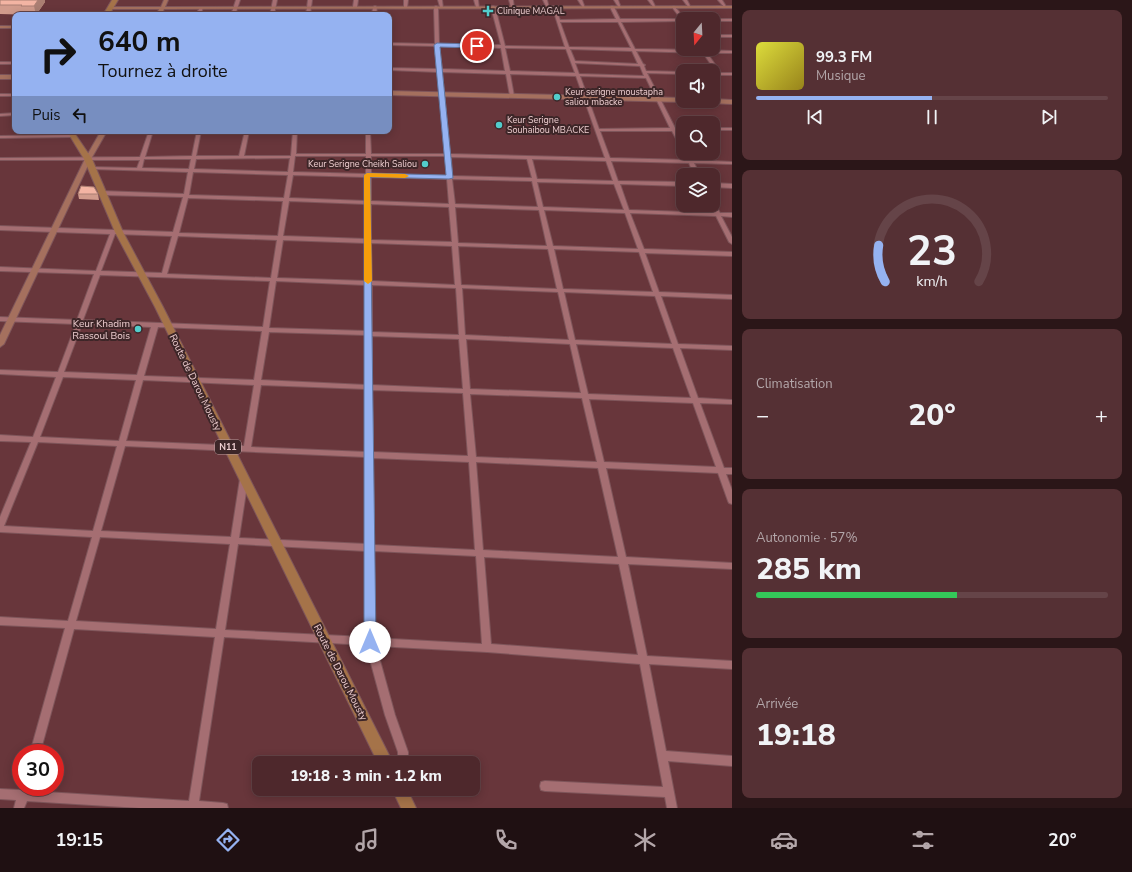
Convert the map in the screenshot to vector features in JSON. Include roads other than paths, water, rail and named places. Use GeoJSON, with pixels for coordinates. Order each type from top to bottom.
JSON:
{"type":"FeatureCollection","features":[{"type":"Feature","properties":{"kind":"main road"},"geometry":{"type":"LineString","coordinates":[[108,12],[115,0]]}},
{"type":"Feature","properties":{"kind":"main road"},"geometry":{"type":"LineString","coordinates":[[160,12],[166,0]]}},
{"type":"Feature","properties":{"kind":"main road"},"geometry":{"type":"LineString","coordinates":[[110,8],[732,7]]}},
{"type":"Feature","properties":{"kind":"main road"},"geometry":{"type":"LineString","coordinates":[[0,28],[12,27]]}},
{"type":"Feature","properties":{"kind":"main road"},"geometry":{"type":"LineString","coordinates":[[0,77],[12,76]]}},
{"type":"Feature","properties":{"kind":"main road"},"geometry":{"type":"LineString","coordinates":[[392,93],[676,100]]}},
{"type":"Feature","properties":{"kind":"main road"},"geometry":{"type":"LineString","coordinates":[[720,101],[732,102]]}},
{"type":"Feature","properties":{"kind":"main road","name":"Route de Darou Mousty"},"geometry":{"type":"LineString","coordinates":[[71,134],[90,164],[116,232],[142,275],[196,380],[228,448],[277,543],[382,756]]}},
{"type":"Feature","properties":{"kind":"main road"},"geometry":{"type":"LineString","coordinates":[[0,344],[73,193],[90,164],[103,134]]}},
{"type":"Feature","properties":{"kind":"street"},"geometry":{"type":"LineString","coordinates":[[234,12],[238,0]]}},
{"type":"Feature","properties":{"kind":"street"},"geometry":{"type":"LineString","coordinates":[[272,12],[275,0]]}},
{"type":"Feature","properties":{"kind":"street"},"geometry":{"type":"LineString","coordinates":[[308,12],[310,0]]}},
{"type":"Feature","properties":{"kind":"street"},"geometry":{"type":"LineString","coordinates":[[355,7],[356,0]]}},
{"type":"Feature","properties":{"kind":"street"},"geometry":{"type":"LineString","coordinates":[[406,0],[406,7]]}},
{"type":"Feature","properties":{"kind":"street"},"geometry":{"type":"LineString","coordinates":[[440,0],[437,45],[448,155],[487,648]]}},
{"type":"Feature","properties":{"kind":"street"},"geometry":{"type":"LineString","coordinates":[[476,0],[478,7]]}},
{"type":"Feature","properties":{"kind":"street"},"geometry":{"type":"LineString","coordinates":[[510,0],[513,7]]}},
{"type":"Feature","properties":{"kind":"street"},"geometry":{"type":"LineString","coordinates":[[545,0],[551,7],[558,21],[569,49],[732,501]]}},
{"type":"Feature","properties":{"kind":"street"},"geometry":{"type":"LineString","coordinates":[[580,0],[584,7]]}},
{"type":"Feature","properties":{"kind":"street"},"geometry":{"type":"LineString","coordinates":[[616,0],[620,7]]}},
{"type":"Feature","properties":{"kind":"street"},"geometry":{"type":"LineString","coordinates":[[650,0],[655,7]]}},
{"type":"Feature","properties":{"kind":"street"},"geometry":{"type":"LineString","coordinates":[[685,0],[690,7]]}},
{"type":"Feature","properties":{"kind":"street"},"geometry":{"type":"LineString","coordinates":[[720,0],[726,7]]}},
{"type":"Feature","properties":{"kind":"street"},"geometry":{"type":"LineString","coordinates":[[374,12],[375,7]]}},
{"type":"Feature","properties":{"kind":"street"},"geometry":{"type":"LineString","coordinates":[[493,7],[503,47],[512,96]]}},
{"type":"Feature","properties":{"kind":"street"},"geometry":{"type":"LineString","coordinates":[[612,7],[646,72],[658,100],[676,135]]}},
{"type":"Feature","properties":{"kind":"street"},"geometry":{"type":"LineString","coordinates":[[674,7],[677,12]]}},
{"type":"Feature","properties":{"kind":"street"},"geometry":{"type":"LineString","coordinates":[[199,12],[201,8]]}},
{"type":"Feature","properties":{"kind":"street"},"geometry":{"type":"LineString","coordinates":[[558,21],[676,20]]}},
{"type":"Feature","properties":{"kind":"street"},"geometry":{"type":"LineString","coordinates":[[720,20],[732,20]]}},
{"type":"Feature","properties":{"kind":"street"},"geometry":{"type":"LineString","coordinates":[[720,36],[732,36]]}},
{"type":"Feature","properties":{"kind":"street"},"geometry":{"type":"LineString","coordinates":[[392,44],[676,51]]}},
{"type":"Feature","properties":{"kind":"street"},"geometry":{"type":"LineString","coordinates":[[720,52],[732,52]]}},
{"type":"Feature","properties":{"kind":"street"},"geometry":{"type":"LineString","coordinates":[[573,62],[642,65]]}},
{"type":"Feature","properties":{"kind":"street"},"geometry":{"type":"LineString","coordinates":[[0,63],[12,63]]}},
{"type":"Feature","properties":{"kind":"street"},"geometry":{"type":"LineString","coordinates":[[392,70],[508,72],[648,77]]}},
{"type":"Feature","properties":{"kind":"street"},"geometry":{"type":"LineString","coordinates":[[646,72],[676,73]]}},
{"type":"Feature","properties":{"kind":"street"},"geometry":{"type":"LineString","coordinates":[[720,74],[732,74]]}},
{"type":"Feature","properties":{"kind":"street"},"geometry":{"type":"LineString","coordinates":[[0,95],[12,95]]}},
{"type":"Feature","properties":{"kind":"street"},"geometry":{"type":"LineString","coordinates":[[0,115],[12,114]]}},
{"type":"Feature","properties":{"kind":"street"},"geometry":{"type":"LineString","coordinates":[[598,130],[673,129]]}},
{"type":"Feature","properties":{"kind":"street"},"geometry":{"type":"LineString","coordinates":[[720,129],[732,129]]}},
{"type":"Feature","properties":{"kind":"street"},"geometry":{"type":"LineString","coordinates":[[0,137],[71,134]]}},
{"type":"Feature","properties":{"kind":"street"},"geometry":{"type":"LineString","coordinates":[[139,169],[150,134]]}},
{"type":"Feature","properties":{"kind":"street"},"geometry":{"type":"LineString","coordinates":[[164,275],[177,234],[192,171],[193,157],[198,134]]}},
{"type":"Feature","properties":{"kind":"street"},"geometry":{"type":"LineString","coordinates":[[241,157],[246,134]]}},
{"type":"Feature","properties":{"kind":"street"},"geometry":{"type":"LineString","coordinates":[[247,449],[293,156],[295,134]]}},
{"type":"Feature","properties":{"kind":"street"},"geometry":{"type":"LineString","coordinates":[[368,134],[367,241],[370,642],[403,756]]}},
{"type":"Feature","properties":{"kind":"street"},"geometry":{"type":"LineString","coordinates":[[90,164],[142,158],[367,155],[448,155],[732,163]]}},
{"type":"Feature","properties":{"kind":"street"},"geometry":{"type":"LineString","coordinates":[[529,157],[586,396],[644,660],[672,808]]}},
{"type":"Feature","properties":{"kind":"street"},"geometry":{"type":"LineString","coordinates":[[0,159],[90,164],[139,169],[192,171],[676,184]]}},
{"type":"Feature","properties":{"kind":"street"},"geometry":{"type":"LineString","coordinates":[[690,161],[694,168]]}},
{"type":"Feature","properties":{"kind":"street"},"geometry":{"type":"LineString","coordinates":[[720,185],[732,186]]}},
{"type":"Feature","properties":{"kind":"street"},"geometry":{"type":"LineString","coordinates":[[101,193],[732,215]]}},
{"type":"Feature","properties":{"kind":"street"},"geometry":{"type":"LineString","coordinates":[[718,214],[732,242]]}},
{"type":"Feature","properties":{"kind":"street"},"geometry":{"type":"LineString","coordinates":[[0,228],[732,254]]}},
{"type":"Feature","properties":{"kind":"street"},"geometry":{"type":"LineString","coordinates":[[116,232],[97,273],[36,439],[0,528],[732,566]]}},
{"type":"Feature","properties":{"kind":"street"},"geometry":{"type":"LineString","coordinates":[[0,269],[732,297]]}},
{"type":"Feature","properties":{"kind":"street"},"geometry":{"type":"LineString","coordinates":[[0,319],[732,348]]}},
{"type":"Feature","properties":{"kind":"street"},"geometry":{"type":"LineString","coordinates":[[38,744],[155,325]]}},
{"type":"Feature","properties":{"kind":"street"},"geometry":{"type":"LineString","coordinates":[[0,372],[732,402]]}},
{"type":"Feature","properties":{"kind":"street"},"geometry":{"type":"LineString","coordinates":[[0,438],[732,471]]}},
{"type":"Feature","properties":{"kind":"street"},"geometry":{"type":"LineString","coordinates":[[193,807],[244,479]]}},
{"type":"Feature","properties":{"kind":"street"},"geometry":{"type":"LineString","coordinates":[[0,621],[487,648],[732,665]]}},
{"type":"Feature","properties":{"kind":"street"},"geometry":{"type":"LineString","coordinates":[[663,756],[732,761]]}},
{"type":"Feature","properties":{"kind":"street"},"geometry":{"type":"LineString","coordinates":[[545,786],[669,792]]}},
{"type":"Feature","properties":{"kind":"street"},"geometry":{"type":"LineString","coordinates":[[0,794],[12,792]]}},
{"type":"Feature","properties":{"kind":"street"},"geometry":{"type":"LineString","coordinates":[[19,808],[23,796]]}},
{"type":"Feature","properties":{"kind":"street"},"geometry":{"type":"LineString","coordinates":[[54,796],[102,804],[223,808]]}},
{"type":"Feature","properties":{"kind":"place","name":"Clinique MAGAL"},"geometry":{"type":"Point","coordinates":[488,11]}},
{"type":"Feature","properties":{"kind":"place","name":"Keur serigne moustapha saliou mbacke"},"geometry":{"type":"Point","coordinates":[557,97]}},
{"type":"Feature","properties":{"kind":"place","name":"Keur Serigne Souhaibou MBACKE"},"geometry":{"type":"Point","coordinates":[499,125]}},
{"type":"Feature","properties":{"kind":"place","name":"Keur Serigne Cheikh Saliou"},"geometry":{"type":"Point","coordinates":[425,164]}},
{"type":"Feature","properties":{"kind":"place","name":"Keur Khadim Rassoul Bois"},"geometry":{"type":"Point","coordinates":[138,329]}}]}
